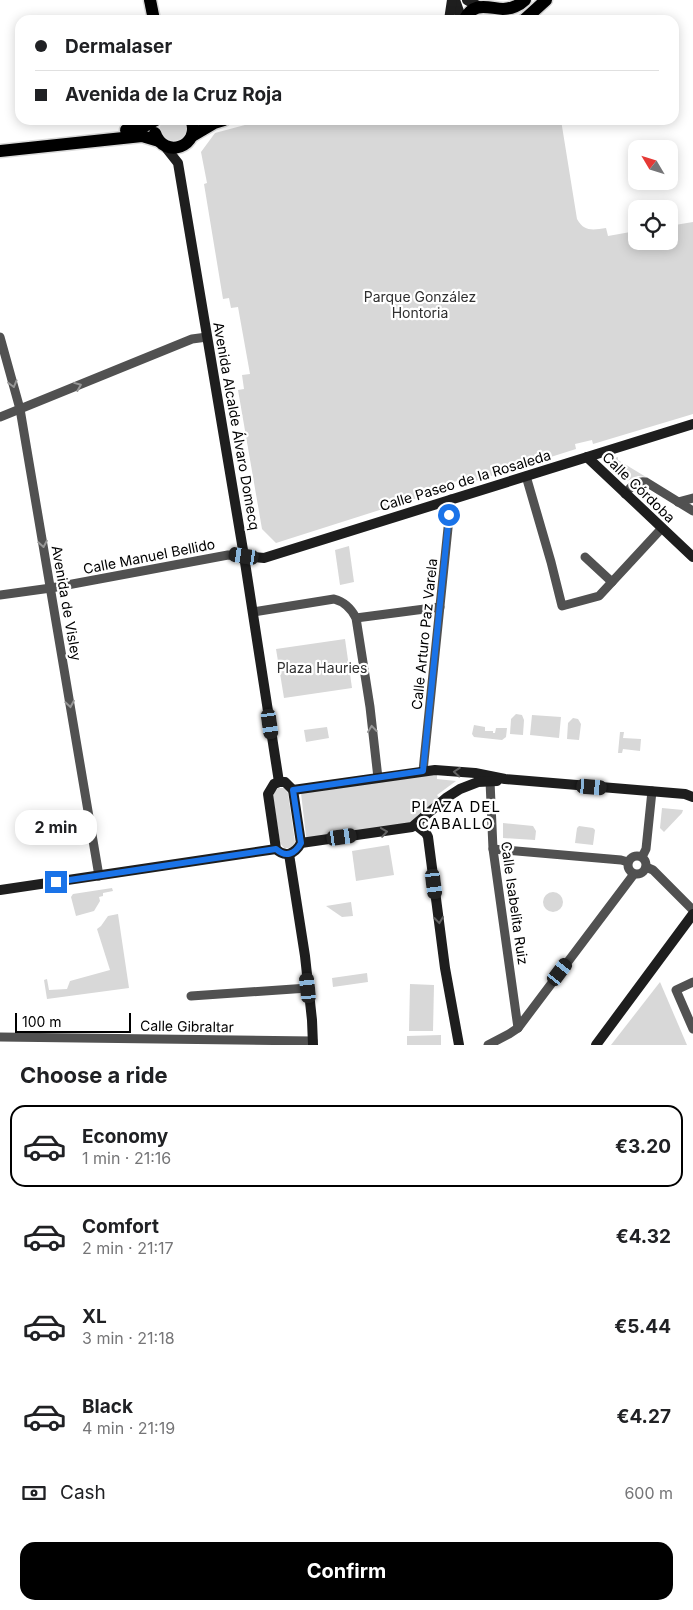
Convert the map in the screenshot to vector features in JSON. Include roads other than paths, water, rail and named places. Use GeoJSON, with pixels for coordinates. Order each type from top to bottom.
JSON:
{"type":"FeatureCollection","features":[{"type":"Feature","properties":{"kind":"main road"},"geometry":{"type":"LineString","coordinates":[[150,0],[153,15]]}},
{"type":"Feature","properties":{"kind":"main road"},"geometry":{"type":"LineString","coordinates":[[450,15],[454,0]]}},
{"type":"Feature","properties":{"kind":"main road"},"geometry":{"type":"LineString","coordinates":[[454,0],[461,15]]}},
{"type":"Feature","properties":{"kind":"main road"},"geometry":{"type":"LineString","coordinates":[[468,0],[480,6],[505,9],[514,7],[526,0]]}},
{"type":"Feature","properties":{"kind":"main road"},"geometry":{"type":"LineString","coordinates":[[530,15],[546,0]]}},
{"type":"Feature","properties":{"kind":"main road"},"geometry":{"type":"LineString","coordinates":[[467,15],[480,6]]}},
{"type":"Feature","properties":{"kind":"main road"},"geometry":{"type":"LineString","coordinates":[[496,8],[502,15]]}},
{"type":"Feature","properties":{"kind":"main road"},"geometry":{"type":"LineString","coordinates":[[0,143],[141,128],[147,125]]}},
{"type":"Feature","properties":{"kind":"main road"},"geometry":{"type":"LineString","coordinates":[[156,125],[155,130],[161,143]]}},
{"type":"Feature","properties":{"kind":"main road"},"geometry":{"type":"LineString","coordinates":[[178,163],[190,138],[193,129],[192,125]]}},
{"type":"Feature","properties":{"kind":"main road"},"geometry":{"type":"LineString","coordinates":[[0,150],[142,136],[171,148],[178,148],[208,125]]}},
{"type":"Feature","properties":{"kind":"main road","name":"Avenida Alcalde Álvaro Domecq"},"geometry":{"type":"LineString","coordinates":[[161,143],[178,163],[244,556],[279,782]]}},
{"type":"Feature","properties":{"kind":"main road","name":"Calle Paseo de la Rosaleda"},"geometry":{"type":"LineString","coordinates":[[244,556],[264,558],[693,424]]}},
{"type":"Feature","properties":{"kind":"main road","name":"Calle Córdoba"},"geometry":{"type":"LineString","coordinates":[[587,456],[693,557]]}},
{"type":"Feature","properties":{"kind":"main road"},"geometry":{"type":"LineString","coordinates":[[293,790],[435,770],[475,773],[505,779],[690,794]]}},
{"type":"Feature","properties":{"kind":"main road"},"geometry":{"type":"LineString","coordinates":[[301,843],[408,828],[416,825],[446,798],[460,789],[478,782],[505,779]]}},
{"type":"Feature","properties":{"kind":"main road"},"geometry":{"type":"LineString","coordinates":[[279,782],[285,782],[293,790],[301,843],[297,850],[289,854],[281,853],[276,849],[268,794],[270,788],[279,782]]}},
{"type":"Feature","properties":{"kind":"main road"},"geometry":{"type":"LineString","coordinates":[[416,825],[428,837],[445,968],[459,1045]]}},
{"type":"Feature","properties":{"kind":"main road"},"geometry":{"type":"LineString","coordinates":[[0,890],[276,849]]}},
{"type":"Feature","properties":{"kind":"main road"},"geometry":{"type":"LineString","coordinates":[[289,854],[308,988],[313,1043]]}},
{"type":"Feature","properties":{"kind":"main road"},"geometry":{"type":"LineString","coordinates":[[596,1045],[693,912]]}},
{"type":"Feature","properties":{"kind":"street","name":"Avenida de Visley"},"geometry":{"type":"LineString","coordinates":[[0,337],[20,409],[99,876]]}},
{"type":"Feature","properties":{"kind":"street"},"geometry":{"type":"LineString","coordinates":[[0,417],[188,340],[207,337]]}},
{"type":"Feature","properties":{"kind":"street"},"geometry":{"type":"LineString","coordinates":[[526,476],[552,562],[562,606],[599,596],[662,528]]}},
{"type":"Feature","properties":{"kind":"street"},"geometry":{"type":"LineString","coordinates":[[625,494],[636,483],[640,481],[646,482],[693,511]]}},
{"type":"Feature","properties":{"kind":"street"},"geometry":{"type":"LineString","coordinates":[[678,502],[693,498]]}},
{"type":"Feature","properties":{"kind":"street","name":"Calle Arturo Paz Varela"},"geometry":{"type":"LineString","coordinates":[[423,771],[451,499]]}},
{"type":"Feature","properties":{"kind":"street","name":"Calle Manuel Bellido"},"geometry":{"type":"LineString","coordinates":[[0,594],[51,588],[228,555],[244,556]]}},
{"type":"Feature","properties":{"kind":"street"},"geometry":{"type":"LineString","coordinates":[[585,557],[612,582]]}},
{"type":"Feature","properties":{"kind":"street"},"geometry":{"type":"LineString","coordinates":[[253,612],[334,599],[341,600],[352,611],[356,618],[370,708],[378,778]]}},
{"type":"Feature","properties":{"kind":"street"},"geometry":{"type":"LineString","coordinates":[[356,618],[440,607]]}},
{"type":"Feature","properties":{"kind":"street","name":"Calle Isabelita Ruiz"},"geometry":{"type":"LineString","coordinates":[[490,782],[493,849],[518,1028]]}},
{"type":"Feature","properties":{"kind":"street"},"geometry":{"type":"LineString","coordinates":[[642,857],[646,849],[652,792]]}},
{"type":"Feature","properties":{"kind":"street"},"geometry":{"type":"LineString","coordinates":[[493,849],[628,862]]}},
{"type":"Feature","properties":{"kind":"street"},"geometry":{"type":"LineString","coordinates":[[488,1045],[518,1028],[634,874],[643,871],[646,867],[646,861],[642,857],[636,856],[628,862],[629,870],[634,874]]}},
{"type":"Feature","properties":{"kind":"street"},"geometry":{"type":"LineString","coordinates":[[646,867],[653,870],[693,912]]}},
{"type":"Feature","properties":{"kind":"street"},"geometry":{"type":"LineString","coordinates":[[693,982],[676,990],[689,1010],[693,1029]]}},
{"type":"Feature","properties":{"kind":"street"},"geometry":{"type":"LineString","coordinates":[[191,996],[308,988]]}},
{"type":"Feature","properties":{"kind":"street","name":"Calle Gibraltar"},"geometry":{"type":"LineString","coordinates":[[3,1040],[313,1043]]}},
{"type":"Feature","properties":{"kind":"district","name":"PLAZA DEL CABALLO"},"geometry":{"type":"Point","coordinates":[456,814]}},
{"type":"Feature","properties":{"kind":"park label","name":"Parque González Hontoria"},"geometry":{"type":"Point","coordinates":[420,304]}},
{"type":"Feature","properties":{"kind":"park label","name":"Plaza Hauries"},"geometry":{"type":"Point","coordinates":[322,667]}}]}
